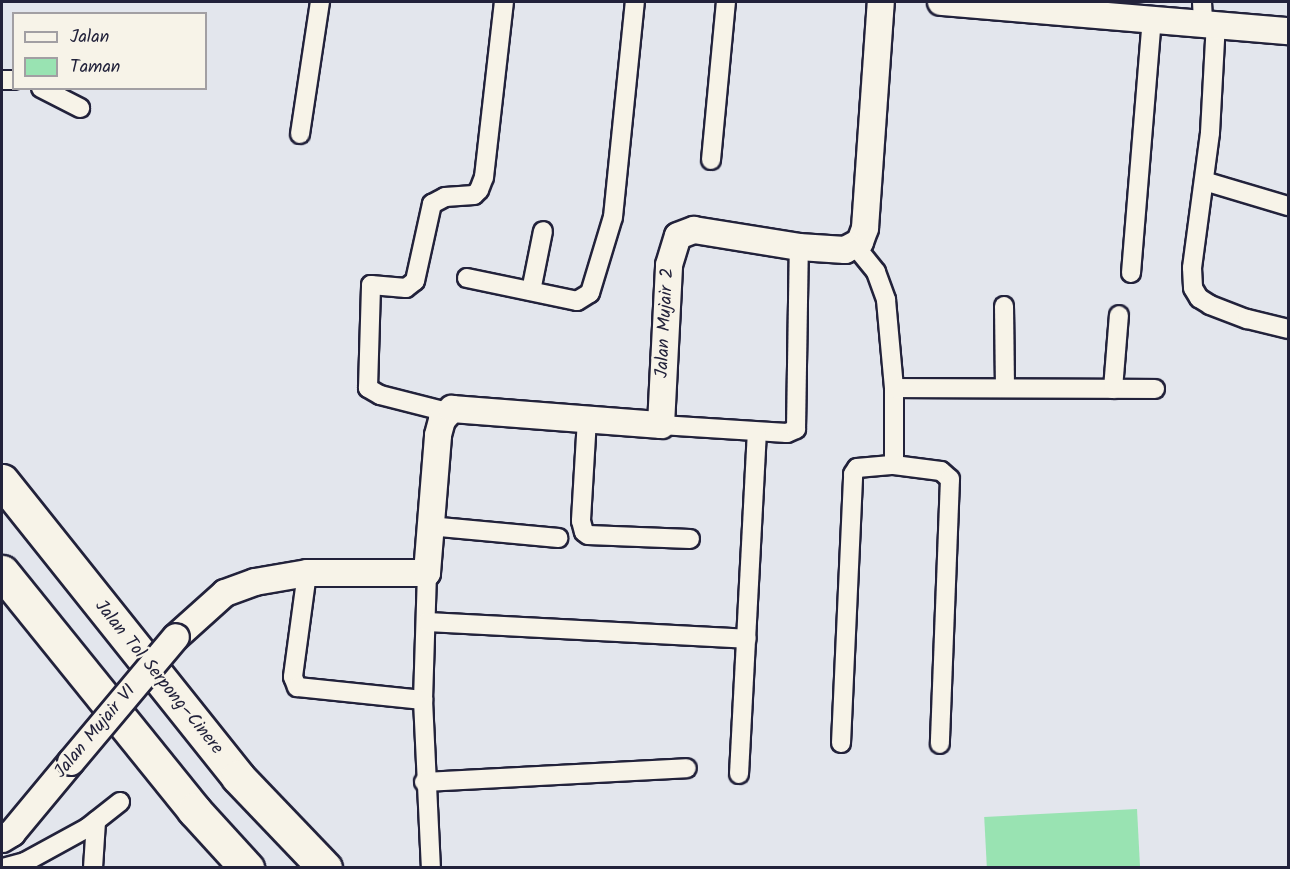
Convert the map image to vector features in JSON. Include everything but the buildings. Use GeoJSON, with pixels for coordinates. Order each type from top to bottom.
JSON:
{"type":"FeatureCollection","features":[{"type":"Feature","properties":{"kind":"highway","name":"Jalan Tol Serpong–Cinere"},"geometry":{"type":"LineString","coordinates":[[2,481],[238,777],[325,867]]}},
{"type":"Feature","properties":{"kind":"highway"},"geometry":{"type":"LineString","coordinates":[[2,572],[194,810],[247,867]]}},
{"type":"Feature","properties":{"kind":"street"},"geometry":{"type":"LineString","coordinates":[[300,134],[320,2]]}},
{"type":"Feature","properties":{"kind":"street"},"geometry":{"type":"LineString","coordinates":[[504,2],[484,177],[479,190],[474,195],[445,197],[432,204],[415,281],[406,288],[371,285],[368,388],[380,395],[447,412],[460,407],[787,434],[796,429],[799,247]]}},
{"type":"Feature","properties":{"kind":"street"},"geometry":{"type":"LineString","coordinates":[[467,278],[581,301],[592,289],[614,206],[635,2]]}},
{"type":"Feature","properties":{"kind":"street"},"geometry":{"type":"LineString","coordinates":[[711,160],[726,2]]}},
{"type":"Feature","properties":{"kind":"street"},"geometry":{"type":"LineString","coordinates":[[881,2],[865,228],[856,247],[876,272],[886,300],[894,388],[894,465]]}},
{"type":"Feature","properties":{"kind":"street"},"geometry":{"type":"LineString","coordinates":[[941,2],[1079,7],[1152,17],[1207,15],[1288,31]]}},
{"type":"Feature","properties":{"kind":"street"},"geometry":{"type":"LineString","coordinates":[[1207,15],[1204,181],[1192,268],[1195,294],[1202,300],[1247,319],[1288,328]]}},
{"type":"Feature","properties":{"kind":"street"},"geometry":{"type":"LineString","coordinates":[[1131,273],[1152,17]]}},
{"type":"Feature","properties":{"kind":"street"},"geometry":{"type":"LineString","coordinates":[[45,90],[80,108]]}},
{"type":"Feature","properties":{"kind":"street"},"geometry":{"type":"LineString","coordinates":[[1204,181],[1288,206]]}},
{"type":"Feature","properties":{"kind":"street","name":"Jalan Mujair 2"},"geometry":{"type":"LineString","coordinates":[[661,425],[669,265],[678,236],[694,230],[799,247],[856,247]]}},
{"type":"Feature","properties":{"kind":"street"},"geometry":{"type":"LineString","coordinates":[[531,291],[543,231]]}},
{"type":"Feature","properties":{"kind":"street"},"geometry":{"type":"LineString","coordinates":[[1004,306],[1005,387]]}},
{"type":"Feature","properties":{"kind":"street"},"geometry":{"type":"LineString","coordinates":[[1113,389],[1119,315]]}},
{"type":"Feature","properties":{"kind":"street"},"geometry":{"type":"LineString","coordinates":[[894,388],[1155,389]]}},
{"type":"Feature","properties":{"kind":"street"},"geometry":{"type":"LineString","coordinates":[[431,867],[424,782],[423,700],[427,573],[438,435],[447,412]]}},
{"type":"Feature","properties":{"kind":"street"},"geometry":{"type":"LineString","coordinates":[[587,419],[581,521],[584,532],[588,535],[690,539]]}},
{"type":"Feature","properties":{"kind":"street"},"geometry":{"type":"LineString","coordinates":[[739,774],[757,432]]}},
{"type":"Feature","properties":{"kind":"street"},"geometry":{"type":"LineString","coordinates":[[841,743],[853,474],[857,468],[894,465],[941,471],[950,480],[940,744]]}},
{"type":"Feature","properties":{"kind":"street"},"geometry":{"type":"LineString","coordinates":[[429,526],[558,538]]}},
{"type":"Feature","properties":{"kind":"street"},"geometry":{"type":"LineString","coordinates":[[307,573],[293,677],[297,687],[423,700]]}},
{"type":"Feature","properties":{"kind":"street","name":"Jalan Mujair VI"},"geometry":{"type":"LineString","coordinates":[[2,839],[12,833],[176,637],[225,593],[255,582],[307,573],[427,573]]}},
{"type":"Feature","properties":{"kind":"street"},"geometry":{"type":"LineString","coordinates":[[427,622],[747,639]]}},
{"type":"Feature","properties":{"kind":"street"},"geometry":{"type":"LineString","coordinates":[[424,782],[687,768]]}},
{"type":"Feature","properties":{"kind":"street"},"geometry":{"type":"LineString","coordinates":[[3,867],[25,862],[96,821],[120,802]]}},
{"type":"Feature","properties":{"kind":"street"},"geometry":{"type":"LineString","coordinates":[[93,867],[96,821]]}},
{"type":"Feature","properties":{"kind":"green space"},"geometry":{"type":"Polygon","coordinates":[[[1137,809],[1140,867],[987,868],[984,817],[1137,809]]]}}]}
